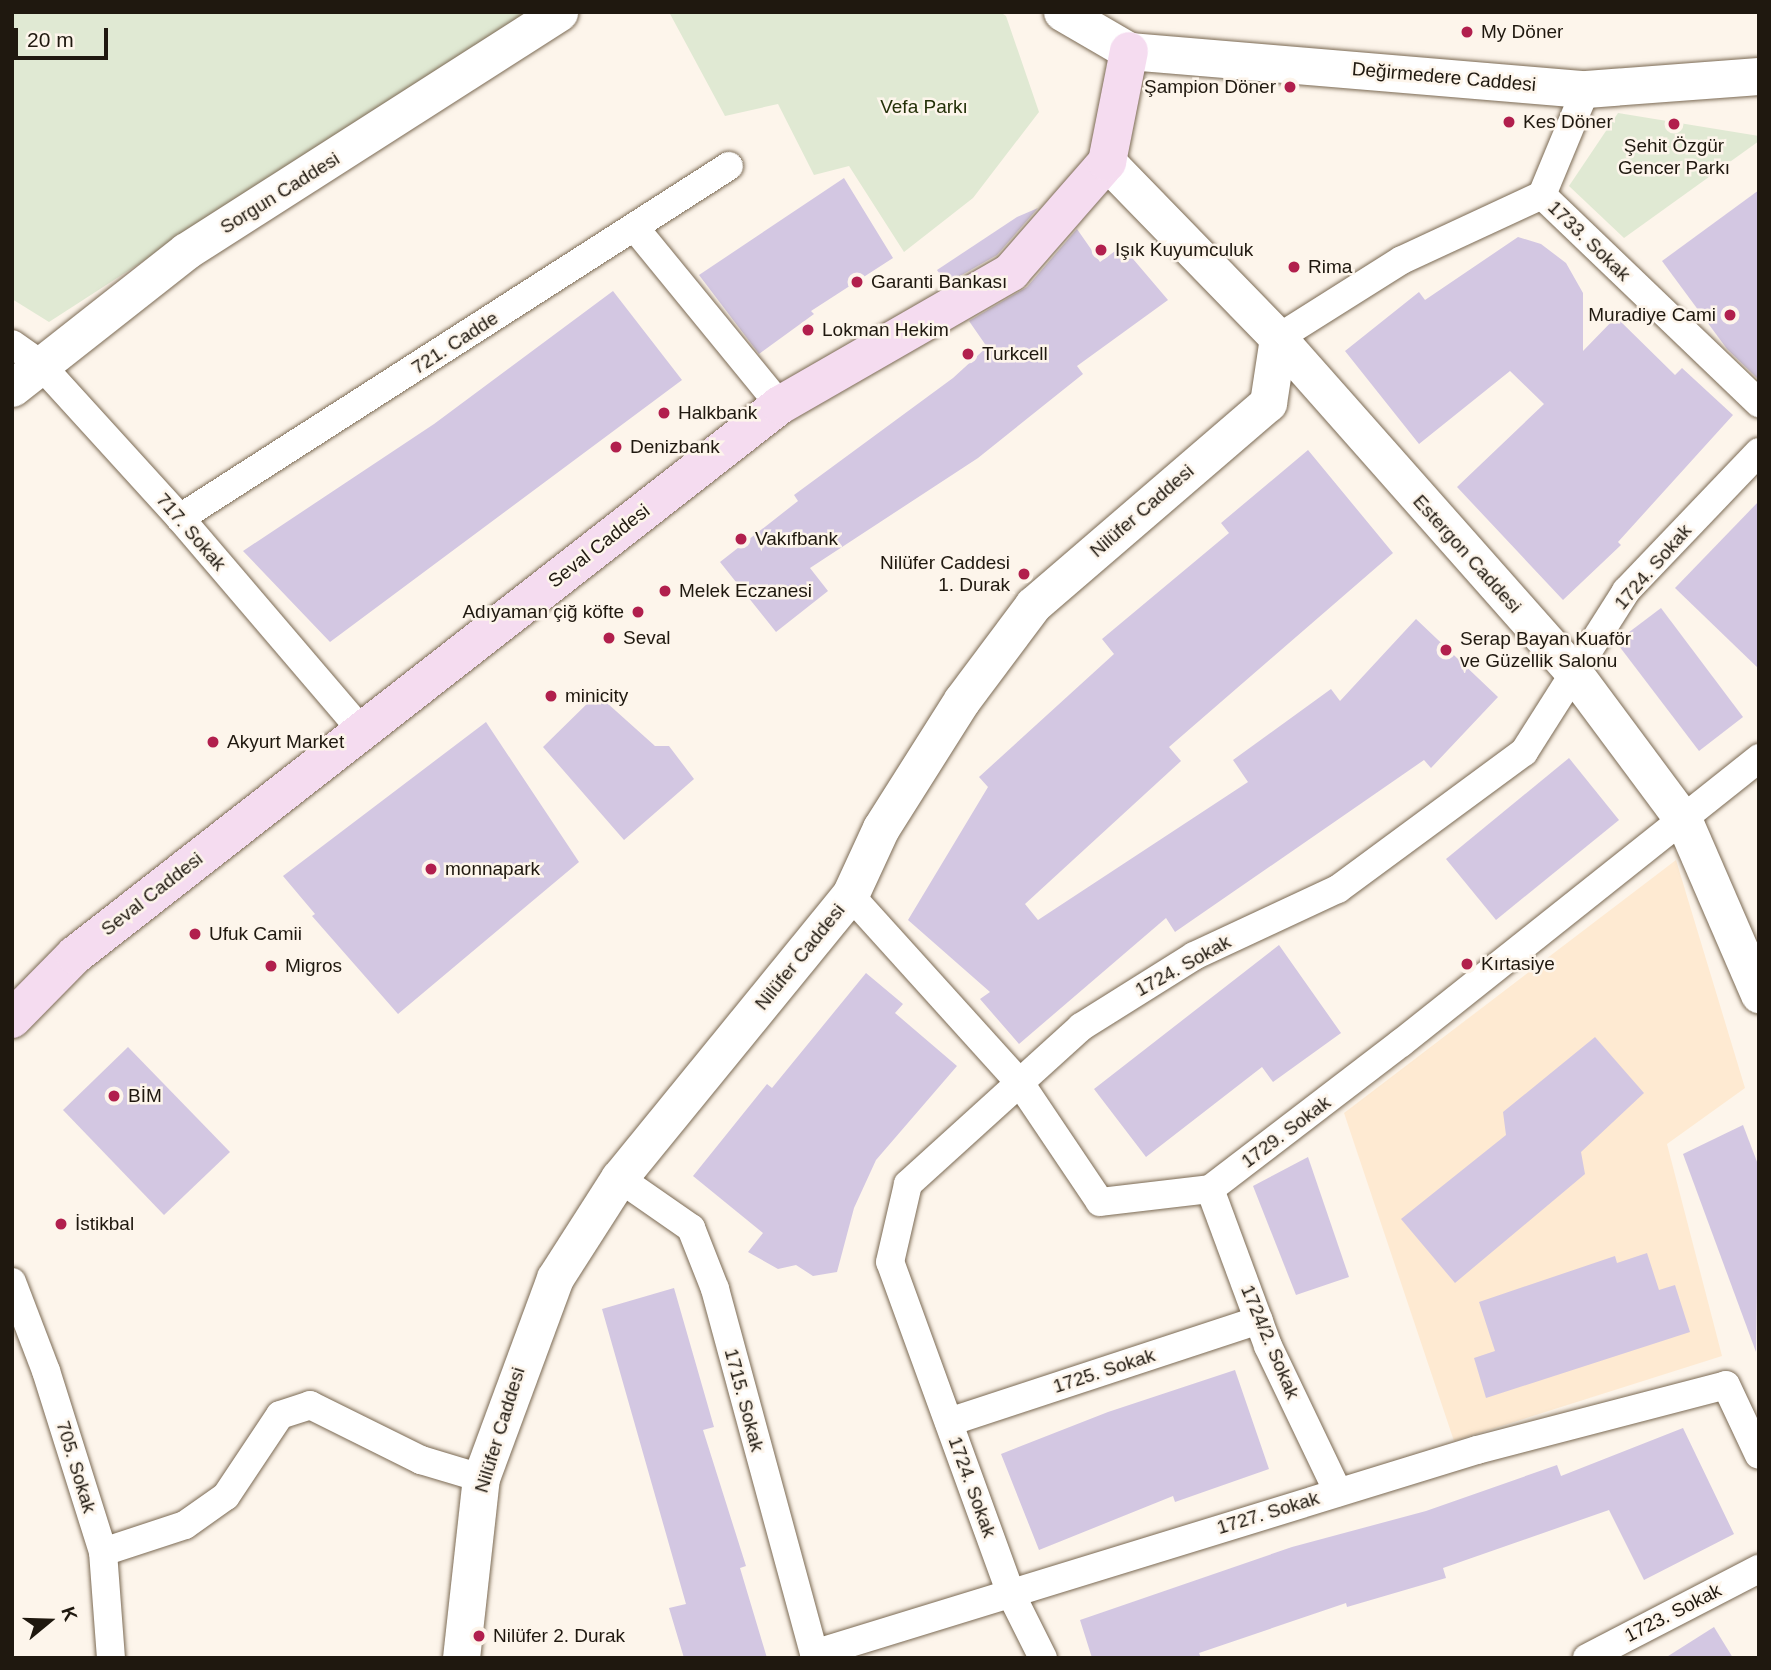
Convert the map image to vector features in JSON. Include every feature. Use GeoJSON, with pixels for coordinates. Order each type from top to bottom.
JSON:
{"type":"FeatureCollection","features":[{"type":"Feature","properties":{"kind":"main road","name":"Seval Caddesi"},"geometry":{"type":"LineString","coordinates":[[12,1019],[75,955],[359,729],[780,405],[1011,272],[1107,162],[1129,51]]}},
{"type":"Feature","properties":{"kind":"street","name":"Sorgun Caddesi"},"geometry":{"type":"LineString","coordinates":[[12,388],[26,354],[559,12]]}},
{"type":"Feature","properties":{"kind":"street"},"geometry":{"type":"LineString","coordinates":[[1062,12],[1129,51]]}},
{"type":"Feature","properties":{"kind":"street","name":"Değirmedere Caddesi"},"geometry":{"type":"LineString","coordinates":[[1129,51],[1586,89],[1759,75]]}},
{"type":"Feature","properties":{"kind":"street"},"geometry":{"type":"LineString","coordinates":[[1278,338],[1402,260],[1542,195],[1586,89]]}},
{"type":"Feature","properties":{"kind":"street","name":"Estergon Caddesi"},"geometry":{"type":"LineString","coordinates":[[1107,162],[1278,338],[1574,673],[1684,821],[1759,994]]}},
{"type":"Feature","properties":{"kind":"street","name":"721. Cadde"},"geometry":{"type":"LineString","coordinates":[[180,518],[729,166]]}},
{"type":"Feature","properties":{"kind":"street","name":"1733. Sokak"},"geometry":{"type":"LineString","coordinates":[[1542,195],[1759,403]]}},
{"type":"Feature","properties":{"kind":"street"},"geometry":{"type":"LineString","coordinates":[[635,228],[780,405]]}},
{"type":"Feature","properties":{"kind":"street","name":"Nilüfer Caddesi"},"geometry":{"type":"LineString","coordinates":[[461,1658],[481,1478],[555,1278],[620,1178],[850,895],[888,817],[962,700],[1033,605],[1268,403],[1278,338]]}},
{"type":"Feature","properties":{"kind":"street","name":"717. Sokak"},"geometry":{"type":"LineString","coordinates":[[26,354],[180,518],[359,729]]}},
{"type":"Feature","properties":{"kind":"street","name":"1724. Sokak"},"geometry":{"type":"LineString","coordinates":[[1043,1658],[1011,1594],[890,1262],[908,1184],[1082,1027],[1194,956],[1338,889],[1524,752],[1626,591],[1759,452]]}},
{"type":"Feature","properties":{"kind":"street","name":"1729. Sokak"},"geometry":{"type":"LineString","coordinates":[[1210,1189],[1684,821],[1759,758]]}},
{"type":"Feature","properties":{"kind":"street"},"geometry":{"type":"LineString","coordinates":[[850,895],[1020,1083],[1100,1202],[1210,1189]]}},
{"type":"Feature","properties":{"kind":"street","name":"1715. Sokak"},"geometry":{"type":"LineString","coordinates":[[620,1178],[691,1228],[715,1289],[815,1656]]}},
{"type":"Feature","properties":{"kind":"street","name":"1724/2. Sokak"},"geometry":{"type":"LineString","coordinates":[[1210,1189],[1259,1320],[1338,1492]]}},
{"type":"Feature","properties":{"kind":"street","name":"705. Sokak"},"geometry":{"type":"LineString","coordinates":[[12,1282],[46,1371],[103,1552],[111,1658]]}},
{"type":"Feature","properties":{"kind":"street","name":"1725. Sokak"},"geometry":{"type":"LineString","coordinates":[[949,1422],[1259,1320]]}},
{"type":"Feature","properties":{"kind":"street","name":"1727. Sokak"},"geometry":{"type":"LineString","coordinates":[[815,1656],[1338,1492],[1726,1385],[1759,1455]]}},
{"type":"Feature","properties":{"kind":"street"},"geometry":{"type":"LineString","coordinates":[[103,1552],[185,1525],[226,1496],[280,1415],[310,1405],[421,1460],[481,1478]]}},
{"type":"Feature","properties":{"kind":"street","name":"1723. Sokak"},"geometry":{"type":"LineString","coordinates":[[1587,1658],[1759,1569]]}},
{"type":"Feature","properties":{"kind":"shaded area"},"geometry":{"type":"Polygon","coordinates":[[[1676,860],[1745,1088],[1667,1144],[1722,1356],[1454,1441],[1344,1113],[1676,860]]]}},
{"type":"Feature","properties":{"kind":"green space"},"geometry":{"type":"Polygon","coordinates":[[[12,12],[529,12],[49,322],[12,299],[12,12]]]}},
{"type":"Feature","properties":{"kind":"green space","name":"Vefa Parkı"},"geometry":{"type":"Polygon","coordinates":[[[669,12],[1000,12],[1006,16],[1039,112],[973,198],[904,252],[849,166],[814,175],[778,104],[725,116],[669,12]]]}},
{"type":"Feature","properties":{"kind":"green space"},"geometry":{"type":"Polygon","coordinates":[[[1618,113],[1759,136],[1759,141],[1624,238],[1569,186],[1618,113]]]}},
{"type":"Feature","properties":{"kind":"building"},"geometry":{"type":"Polygon","coordinates":[[[844,178],[893,258],[811,311],[814,314],[759,354],[699,275],[844,178]]]}},
{"type":"Feature","properties":{"kind":"building","name":"Muradiye Cami"},"geometry":{"type":"Polygon","coordinates":[[[1759,190],[1759,380],[1727,349],[1662,261],[1759,190]]]}},
{"type":"Feature","properties":{"kind":"building"},"geometry":{"type":"Polygon","coordinates":[[[1038,208],[997,255],[946,284],[937,270],[1017,217],[1038,208]]]}},
{"type":"Feature","properties":{"kind":"building"},"geometry":{"type":"Polygon","coordinates":[[[1077,229],[1100,262],[1122,246],[1168,300],[1077,366],[1083,374],[978,458],[810,568],[828,591],[776,632],[720,562],[798,501],[794,495],[953,378],[987,347],[969,321],[1027,287],[1077,229]]]}},
{"type":"Feature","properties":{"kind":"building"},"geometry":{"type":"Polygon","coordinates":[[[1518,237],[1541,244],[1566,263],[1583,293],[1583,351],[1616,317],[1675,375],[1682,368],[1733,415],[1618,542],[1621,545],[1563,600],[1457,487],[1544,404],[1510,371],[1419,444],[1345,351],[1419,292],[1425,300],[1518,237]]]}},
{"type":"Feature","properties":{"kind":"building"},"geometry":{"type":"Polygon","coordinates":[[[613,291],[682,380],[330,642],[243,551],[434,424],[613,291]]]}},
{"type":"Feature","properties":{"kind":"building"},"geometry":{"type":"Polygon","coordinates":[[[1308,450],[1393,553],[1169,747],[1181,761],[1025,904],[1038,920],[1248,782],[1233,760],[1331,689],[1340,701],[1416,619],[1498,697],[1431,768],[1424,760],[1175,932],[1166,918],[1019,1044],[980,999],[990,992],[908,920],[988,787],[979,777],[1114,654],[1102,639],[1229,533],[1221,523],[1308,450]]]}},
{"type":"Feature","properties":{"kind":"building"},"geometry":{"type":"Polygon","coordinates":[[[1759,501],[1759,669],[1675,588],[1759,501]]]}},
{"type":"Feature","properties":{"kind":"building"},"geometry":{"type":"Polygon","coordinates":[[[1661,608],[1743,717],[1699,751],[1616,642],[1661,608]]]}},
{"type":"Feature","properties":{"kind":"building"},"geometry":{"type":"Polygon","coordinates":[[[597,694],[655,746],[669,746],[694,779],[624,840],[543,747],[597,694]]]}},
{"type":"Feature","properties":{"kind":"building","name":"monnapark"},"geometry":{"type":"Polygon","coordinates":[[[486,722],[579,862],[398,1014],[312,916],[315,914],[283,876],[486,722]]]}},
{"type":"Feature","properties":{"kind":"building"},"geometry":{"type":"Polygon","coordinates":[[[1569,758],[1619,820],[1496,920],[1446,859],[1569,758]]]}},
{"type":"Feature","properties":{"kind":"building"},"geometry":{"type":"Polygon","coordinates":[[[1279,945],[1341,1033],[1273,1082],[1262,1067],[1146,1157],[1094,1089],[1279,945]]]}},
{"type":"Feature","properties":{"kind":"building"},"geometry":{"type":"Polygon","coordinates":[[[866,973],[903,1004],[895,1013],[957,1066],[876,1160],[854,1208],[837,1272],[813,1276],[796,1265],[778,1269],[748,1252],[763,1233],[693,1176],[767,1084],[772,1088],[866,973]]]}},
{"type":"Feature","properties":{"kind":"building"},"geometry":{"type":"Polygon","coordinates":[[[1595,1037],[1644,1093],[1581,1152],[1585,1174],[1455,1283],[1401,1219],[1506,1135],[1503,1112],[1595,1037]]]}},
{"type":"Feature","properties":{"kind":"building"},"geometry":{"type":"Polygon","coordinates":[[[128,1047],[230,1152],[164,1215],[63,1110],[128,1047]]]}},
{"type":"Feature","properties":{"kind":"building"},"geometry":{"type":"Polygon","coordinates":[[[1743,1125],[1759,1167],[1756,1352],[1683,1154],[1743,1125]]]}},
{"type":"Feature","properties":{"kind":"building"},"geometry":{"type":"Polygon","coordinates":[[[1308,1157],[1349,1277],[1296,1295],[1253,1186],[1308,1157]]]}},
{"type":"Feature","properties":{"kind":"building"},"geometry":{"type":"Polygon","coordinates":[[[1647,1253],[1659,1290],[1675,1285],[1690,1332],[1486,1398],[1474,1358],[1495,1351],[1479,1302],[1615,1256],[1617,1263],[1647,1253]]]}},
{"type":"Feature","properties":{"kind":"building"},"geometry":{"type":"Polygon","coordinates":[[[674,1288],[714,1427],[703,1430],[746,1566],[740,1568],[767,1658],[684,1658],[669,1608],[686,1604],[602,1309],[674,1288]]]}},
{"type":"Feature","properties":{"kind":"building"},"geometry":{"type":"Polygon","coordinates":[[[1235,1370],[1269,1469],[1175,1502],[1173,1496],[1039,1550],[1001,1454],[1108,1412],[1235,1370]]]}},
{"type":"Feature","properties":{"kind":"building"},"geometry":{"type":"Polygon","coordinates":[[[1683,1428],[1734,1534],[1644,1580],[1609,1510],[1443,1568],[1446,1578],[1347,1607],[1346,1603],[1199,1653],[1201,1658],[1092,1658],[1080,1620],[1292,1547],[1426,1511],[1557,1465],[1561,1476],[1683,1428]]]}},
{"type":"Feature","properties":{"kind":"building"},"geometry":{"type":"Polygon","coordinates":[[[1714,1627],[1733,1658],[1665,1658],[1714,1627]]]}},
{"type":"Feature","properties":{"kind":"place","name":"My Döner"},"geometry":{"type":"Point","coordinates":[1467,32]}},
{"type":"Feature","properties":{"kind":"place","name":"Şampion Döner"},"geometry":{"type":"Point","coordinates":[1290,87]}},
{"type":"Feature","properties":{"kind":"place","name":"Kes Döner"},"geometry":{"type":"Point","coordinates":[1509,122]}},
{"type":"Feature","properties":{"kind":"place","name":"Şehit Özgür Gencer Parkı"},"geometry":{"type":"Point","coordinates":[1674,124]}},
{"type":"Feature","properties":{"kind":"place","name":"Işık Kuyumculuk"},"geometry":{"type":"Point","coordinates":[1101,250]}},
{"type":"Feature","properties":{"kind":"place","name":"Rima"},"geometry":{"type":"Point","coordinates":[1294,267]}},
{"type":"Feature","properties":{"kind":"place","name":"Garanti Bankası"},"geometry":{"type":"Point","coordinates":[857,282]}},
{"type":"Feature","properties":{"kind":"place","name":"Muradiye Cami"},"geometry":{"type":"Point","coordinates":[1730,315]}},
{"type":"Feature","properties":{"kind":"place","name":"Lokman Hekim"},"geometry":{"type":"Point","coordinates":[808,330]}},
{"type":"Feature","properties":{"kind":"place","name":"Turkcell"},"geometry":{"type":"Point","coordinates":[968,354]}},
{"type":"Feature","properties":{"kind":"place","name":"Halkbank"},"geometry":{"type":"Point","coordinates":[664,413]}},
{"type":"Feature","properties":{"kind":"place","name":"Denizbank"},"geometry":{"type":"Point","coordinates":[616,447]}},
{"type":"Feature","properties":{"kind":"place","name":"Vakıfbank"},"geometry":{"type":"Point","coordinates":[741,539]}},
{"type":"Feature","properties":{"kind":"place","name":"Nilüfer Caddesi 1. Durak"},"geometry":{"type":"Point","coordinates":[1024,574]}},
{"type":"Feature","properties":{"kind":"place","name":"Melek Eczanesi"},"geometry":{"type":"Point","coordinates":[665,591]}},
{"type":"Feature","properties":{"kind":"place","name":"Adıyaman çiğ köfte"},"geometry":{"type":"Point","coordinates":[638,612]}},
{"type":"Feature","properties":{"kind":"place","name":"Seval"},"geometry":{"type":"Point","coordinates":[609,638]}},
{"type":"Feature","properties":{"kind":"place","name":"Serap Bayan Kuaför ve Güzellik Salonu"},"geometry":{"type":"Point","coordinates":[1446,650]}},
{"type":"Feature","properties":{"kind":"place","name":"minicity"},"geometry":{"type":"Point","coordinates":[551,696]}},
{"type":"Feature","properties":{"kind":"place","name":"Akyurt Market"},"geometry":{"type":"Point","coordinates":[213,742]}},
{"type":"Feature","properties":{"kind":"place","name":"monnapark"},"geometry":{"type":"Point","coordinates":[431,869]}},
{"type":"Feature","properties":{"kind":"place","name":"Ufuk Camii"},"geometry":{"type":"Point","coordinates":[195,934]}},
{"type":"Feature","properties":{"kind":"place","name":"Kırtasiye"},"geometry":{"type":"Point","coordinates":[1467,964]}},
{"type":"Feature","properties":{"kind":"place","name":"Migros"},"geometry":{"type":"Point","coordinates":[271,966]}},
{"type":"Feature","properties":{"kind":"place","name":"BİM"},"geometry":{"type":"Point","coordinates":[114,1096]}},
{"type":"Feature","properties":{"kind":"place","name":"İstikbal"},"geometry":{"type":"Point","coordinates":[61,1224]}},
{"type":"Feature","properties":{"kind":"place","name":"Nilüfer 2. Durak"},"geometry":{"type":"Point","coordinates":[479,1636]}}]}
